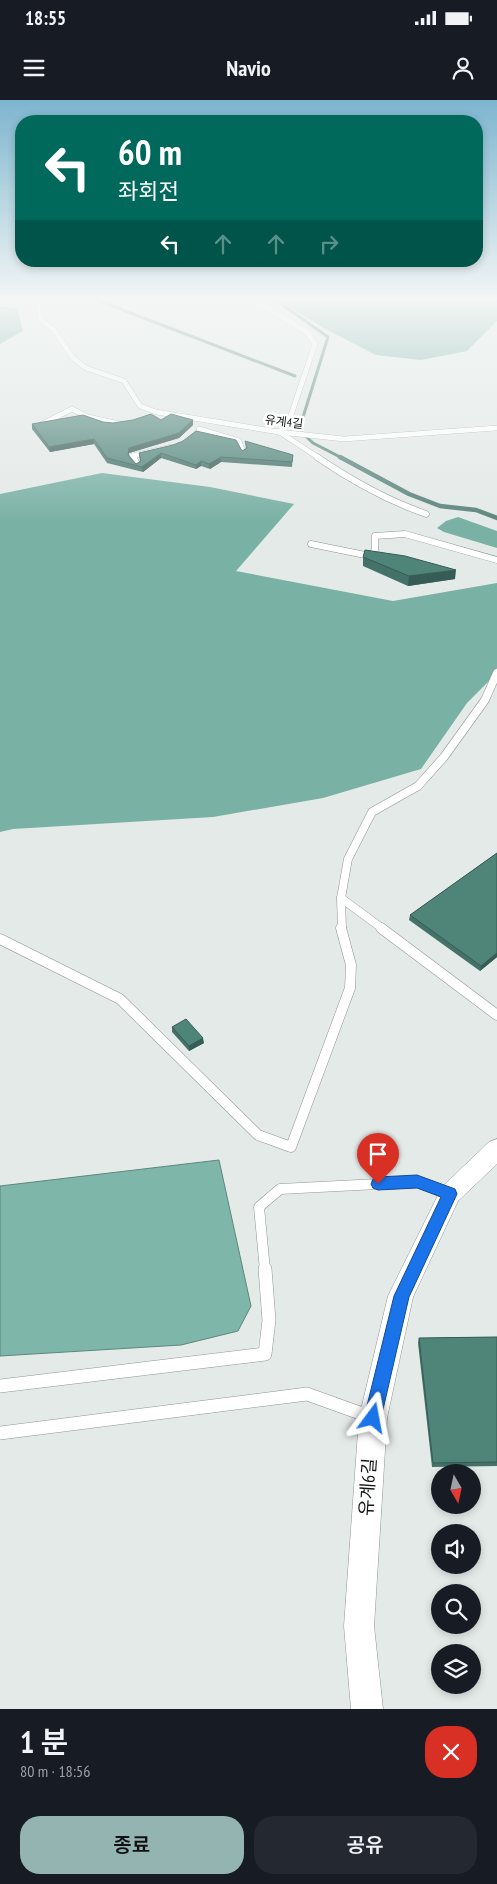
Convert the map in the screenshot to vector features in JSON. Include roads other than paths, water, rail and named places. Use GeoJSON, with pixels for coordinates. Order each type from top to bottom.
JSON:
{"type":"FeatureCollection","features":[{"type":"Feature","properties":{"kind":"street","name":"유계6길"},"geometry":{"type":"LineString","coordinates":[[367,1709],[359,1626],[373,1418],[401,1296],[450,1194],[497,1149]]}},
{"type":"Feature","properties":{"kind":"lane","name":"유계4길"},"geometry":{"type":"LineString","coordinates":[[101,373],[124,381],[140,406],[156,412],[279,432],[344,439],[497,428]]}},
{"type":"Feature","properties":{"kind":"lane"},"geometry":{"type":"LineString","coordinates":[[305,373],[288,424],[279,432],[352,481],[394,503],[426,514]]}},
{"type":"Feature","properties":{"kind":"lane"},"geometry":{"type":"LineString","coordinates":[[42,424],[72,409],[88,417],[117,425],[124,423]]}},
{"type":"Feature","properties":{"kind":"lane"},"geometry":{"type":"LineString","coordinates":[[148,416],[156,412]]}},
{"type":"Feature","properties":{"kind":"lane"},"geometry":{"type":"LineString","coordinates":[[193,435],[199,429],[200,420]]}},
{"type":"Feature","properties":{"kind":"lane"},"geometry":{"type":"LineString","coordinates":[[199,429],[239,441],[242,452]]}},
{"type":"Feature","properties":{"kind":"lane"},"geometry":{"type":"LineString","coordinates":[[137,464],[132,456],[180,444]]}},
{"type":"Feature","properties":{"kind":"lane"},"geometry":{"type":"LineString","coordinates":[[312,544],[370,556],[375,550],[376,536],[405,534],[497,560]]}},
{"type":"Feature","properties":{"kind":"lane"},"geometry":{"type":"LineString","coordinates":[[0,939],[120,999],[258,1135],[291,1147],[350,988],[351,965],[341,927],[341,898],[348,859],[372,812],[418,786],[444,757],[486,700],[497,673]]}},
{"type":"Feature","properties":{"kind":"lane"},"geometry":{"type":"LineString","coordinates":[[341,898],[497,1015]]}},
{"type":"Feature","properties":{"kind":"lane"},"geometry":{"type":"LineString","coordinates":[[0,1386],[265,1354],[270,1320],[259,1207],[280,1190],[417,1182],[450,1194]]}},
{"type":"Feature","properties":{"kind":"lane"},"geometry":{"type":"LineString","coordinates":[[0,1433],[307,1394],[373,1418]]}},
{"type":"Feature","properties":{"kind":"waterway"},"geometry":{"type":"LineString","coordinates":[[287,373],[295,376]]}},
{"type":"Feature","properties":{"kind":"waterway"},"geometry":{"type":"LineString","coordinates":[[317,373],[299,430],[313,443],[342,458]]}},
{"type":"Feature","properties":{"kind":"waterway"},"geometry":{"type":"LineString","coordinates":[[340,457],[409,494],[440,506],[476,510],[497,518]]}}]}
